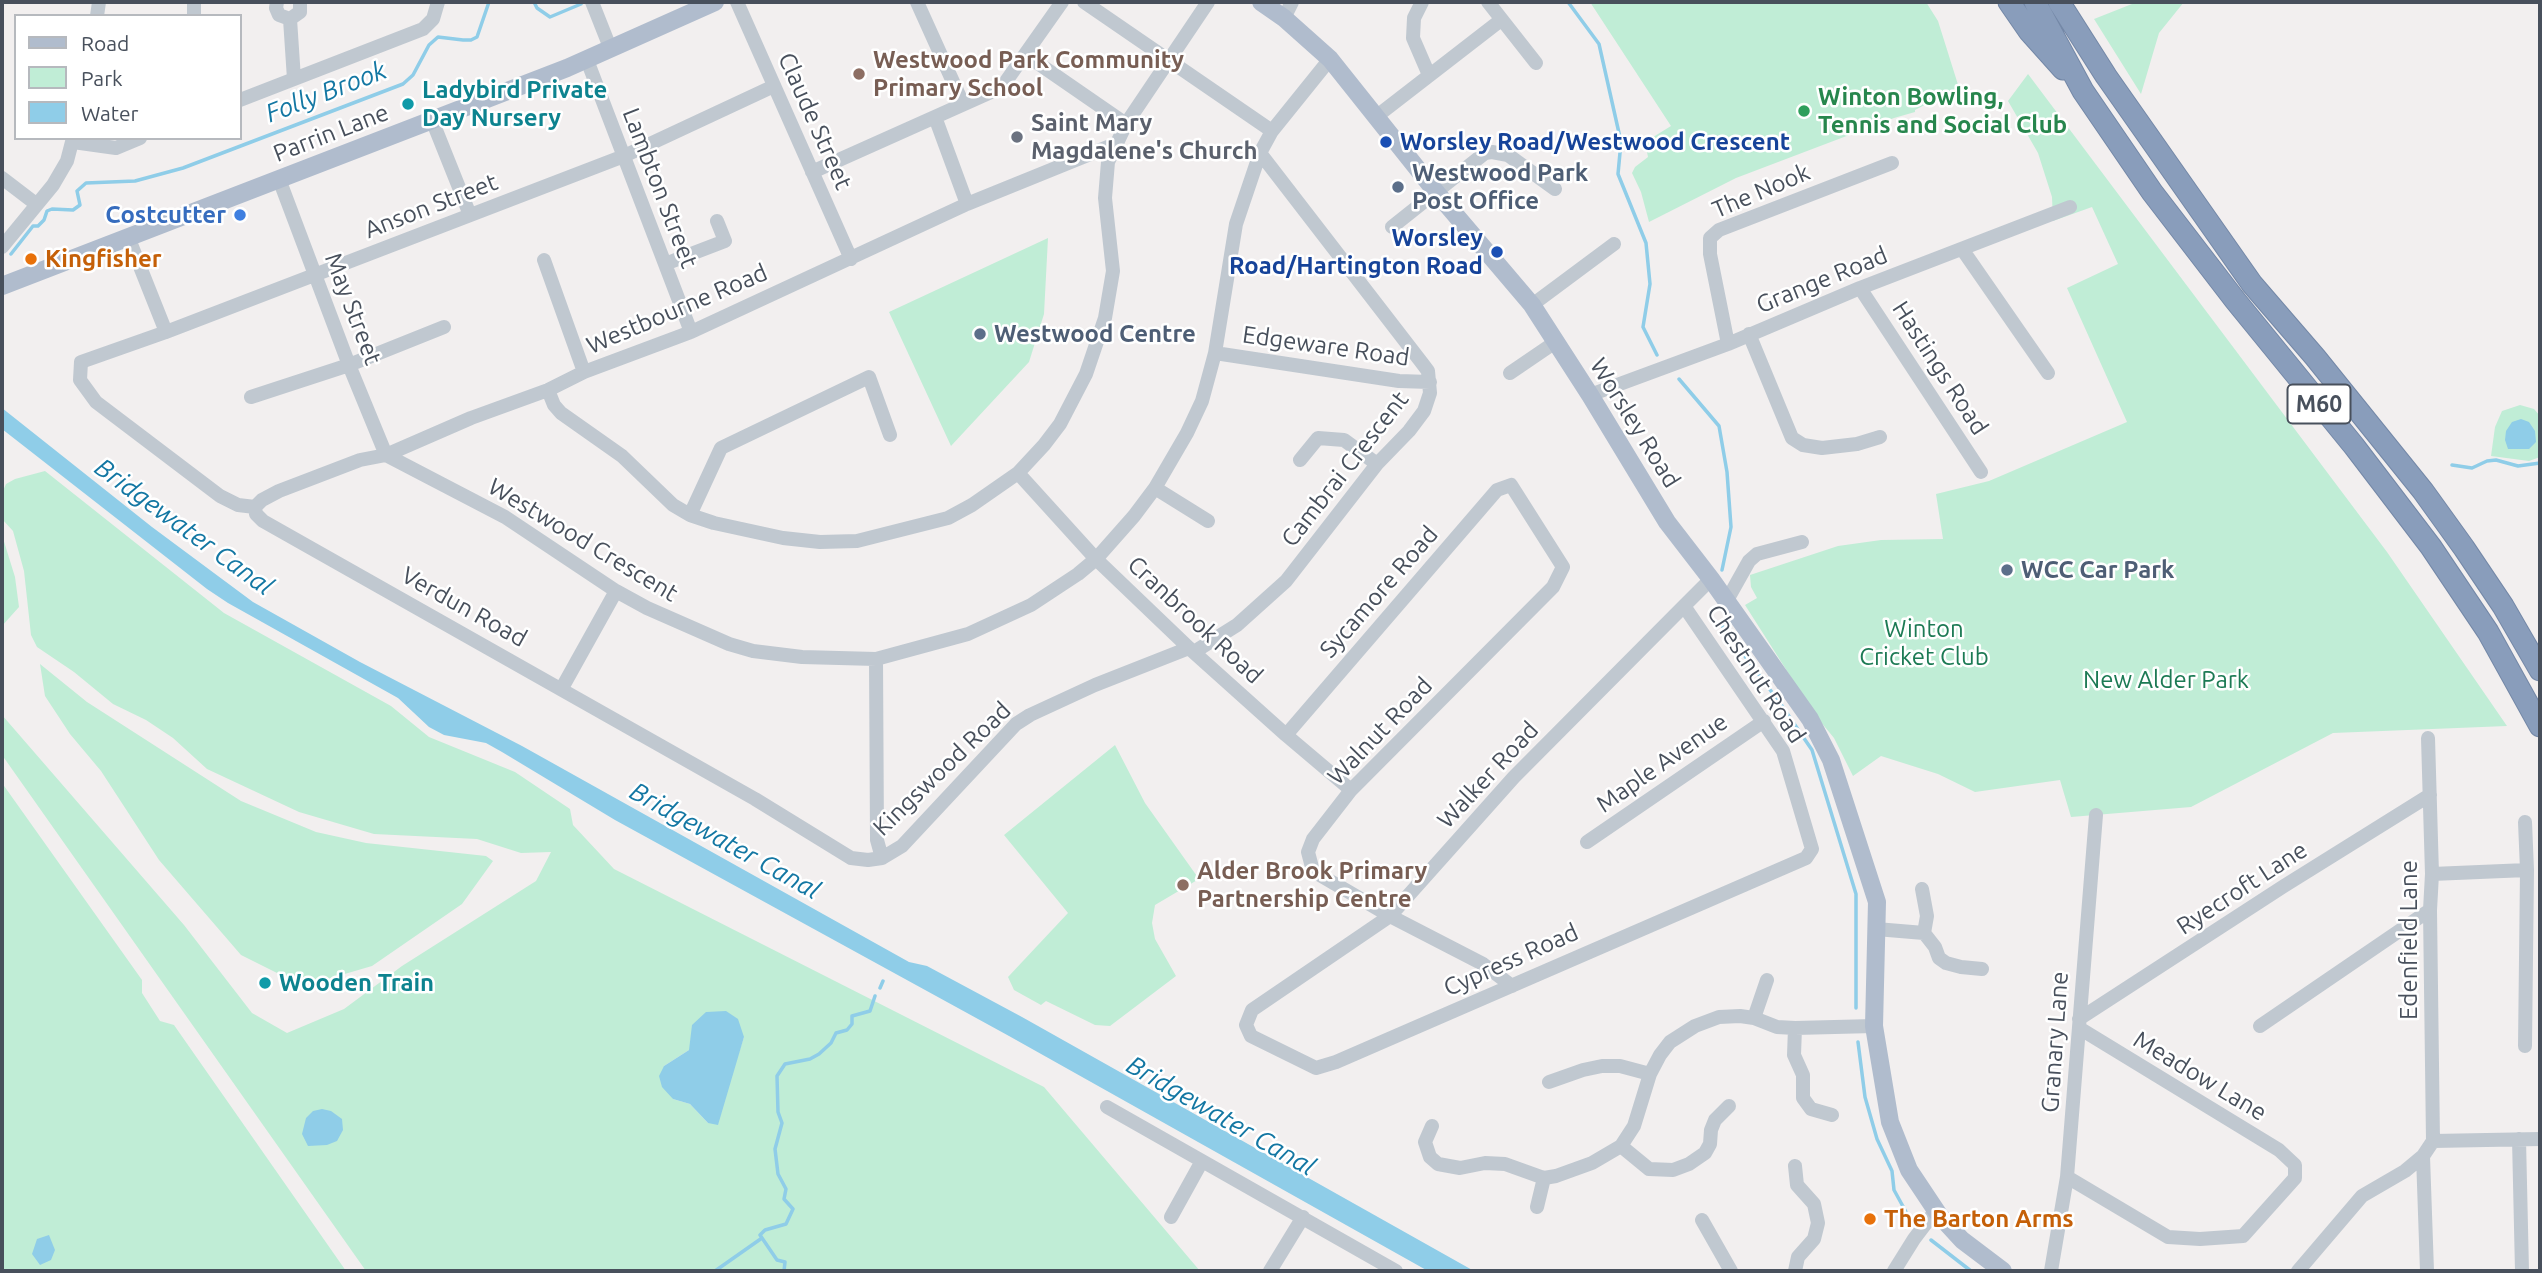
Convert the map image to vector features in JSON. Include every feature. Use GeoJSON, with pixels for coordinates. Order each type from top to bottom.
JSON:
{"type":"FeatureCollection","features":[{"type":"Feature","properties":{"kind":"highway","name":"M60"},"geometry":{"type":"LineString","coordinates":[[2009,2],[2029,31],[2083,91]]}},
{"type":"Feature","properties":{"kind":"highway","name":"M60"},"geometry":{"type":"LineString","coordinates":[[2035,2],[2083,91],[2145,181],[2204,261],[2354,446],[2431,547],[2488,632],[2540,726]]}},
{"type":"Feature","properties":{"kind":"highway","name":"M60"},"geometry":{"type":"LineString","coordinates":[[2060,2],[2084,42],[2252,284],[2423,491],[2503,606],[2540,670]]}},
{"type":"Feature","properties":{"kind":"main road","name":"Parrin Lane"},"geometry":{"type":"LineString","coordinates":[[2,286],[587,60],[715,2]]}},
{"type":"Feature","properties":{"kind":"main road","name":"Worsley Road"},"geometry":{"type":"LineString","coordinates":[[1261,2],[1288,10],[1532,305],[1667,522],[1711,579],[1810,719],[1831,760],[1877,902],[1874,1026],[1890,1122],[1909,1170],[1936,1210],[1962,1240],[2003,1271]]}},
{"type":"Feature","properties":{"kind":"street"},"geometry":{"type":"LineString","coordinates":[[276,2],[279,15],[290,19]]}},
{"type":"Feature","properties":{"kind":"street"},"geometry":{"type":"LineString","coordinates":[[290,19],[300,12],[300,2]]}},
{"type":"Feature","properties":{"kind":"street"},"geometry":{"type":"LineString","coordinates":[[242,99],[423,29],[433,19],[438,2]]}},
{"type":"Feature","properties":{"kind":"street"},"geometry":{"type":"LineString","coordinates":[[592,2],[611,50]]}},
{"type":"Feature","properties":{"kind":"street","name":"Claude Street"},"geometry":{"type":"LineString","coordinates":[[737,2],[850,259]]}},
{"type":"Feature","properties":{"kind":"street"},"geometry":{"type":"LineString","coordinates":[[917,2],[964,104]]}},
{"type":"Feature","properties":{"kind":"street"},"geometry":{"type":"LineString","coordinates":[[812,172],[1002,87],[1062,2]]}},
{"type":"Feature","properties":{"kind":"street"},"geometry":{"type":"LineString","coordinates":[[1084,2],[1272,131]]}},
{"type":"Feature","properties":{"kind":"street"},"geometry":{"type":"LineString","coordinates":[[548,390],[554,405],[561,413],[606,444],[658,493],[690,515],[743,530],[820,542],[857,541],[948,518],[972,505],[1018,473],[1060,424],[1096,350],[1110,297],[1113,271],[1105,172],[1126,124],[1208,2]]}},
{"type":"Feature","properties":{"kind":"street"},"geometry":{"type":"LineString","coordinates":[[1422,2],[1413,18],[1413,38],[1429,75]]}},
{"type":"Feature","properties":{"kind":"street"},"geometry":{"type":"LineString","coordinates":[[1488,2],[1536,63]]}},
{"type":"Feature","properties":{"kind":"street"},"geometry":{"type":"LineString","coordinates":[[290,19],[294,79]]}},
{"type":"Feature","properties":{"kind":"street"},"geometry":{"type":"LineString","coordinates":[[1377,117],[1501,20]]}},
{"type":"Feature","properties":{"kind":"street"},"geometry":{"type":"LineString","coordinates":[[1026,55],[1126,124]]}},
{"type":"Feature","properties":{"kind":"street","name":"Westwood Crescent"},"geometry":{"type":"LineString","coordinates":[[386,455],[505,517],[616,591],[675,622],[729,644],[753,651],[802,657],[876,659],[968,634],[1054,592],[1096,559],[1155,488],[1202,401],[1215,353],[1236,224],[1260,153],[1272,131],[1330,59]]}},
{"type":"Feature","properties":{"kind":"street","name":"Lambton Street"},"geometry":{"type":"LineString","coordinates":[[587,60],[691,332]]}},
{"type":"Feature","properties":{"kind":"street","name":"Anson Street"},"geometry":{"type":"LineString","coordinates":[[98,356],[624,156],[774,86]]}},
{"type":"Feature","properties":{"kind":"street"},"geometry":{"type":"LineString","coordinates":[[935,117],[967,204]]}},
{"type":"Feature","properties":{"kind":"street"},"geometry":{"type":"LineString","coordinates":[[432,120],[470,215]]}},
{"type":"Feature","properties":{"kind":"street"},"geometry":{"type":"LineString","coordinates":[[2,247],[60,173],[67,161],[73,140],[116,148],[135,140]]}},
{"type":"Feature","properties":{"kind":"street","name":"Westbourne Road"},"geometry":{"type":"LineString","coordinates":[[255,507],[269,496],[290,487],[360,460],[386,455],[471,418],[548,390],[584,372],[691,332],[967,204],[1115,144]]}},
{"type":"Feature","properties":{"kind":"street"},"geometry":{"type":"LineString","coordinates":[[1391,227],[1477,158],[1492,152],[1507,155],[1555,189]]}},
{"type":"Feature","properties":{"kind":"street","name":"Cambrai Crescent"},"geometry":{"type":"LineString","coordinates":[[1192,650],[1237,625],[1286,581],[1377,464],[1409,431],[1428,402],[1428,371],[1260,153]]}},
{"type":"Feature","properties":{"kind":"street","name":"The Nook"},"geometry":{"type":"LineString","coordinates":[[1728,344],[1710,254],[1710,238],[1719,230],[1892,163]]}},
{"type":"Feature","properties":{"kind":"street"},"geometry":{"type":"LineString","coordinates":[[2,178],[36,204]]}},
{"type":"Feature","properties":{"kind":"street","name":"May Street"},"geometry":{"type":"LineString","coordinates":[[279,179],[386,455]]}},
{"type":"Feature","properties":{"kind":"street","name":"Grange Road"},"geometry":{"type":"LineString","coordinates":[[1590,395],[1728,344],[1860,288],[2070,207]]}},
{"type":"Feature","properties":{"kind":"street"},"geometry":{"type":"LineString","coordinates":[[665,264],[725,241],[717,221]]}},
{"type":"Feature","properties":{"kind":"street"},"geometry":{"type":"LineString","coordinates":[[128,239],[166,332]]}},
{"type":"Feature","properties":{"kind":"street"},"geometry":{"type":"LineString","coordinates":[[1532,305],[1614,244]]}},
{"type":"Feature","properties":{"kind":"street"},"geometry":{"type":"LineString","coordinates":[[1962,249],[2048,373]]}},
{"type":"Feature","properties":{"kind":"street"},"geometry":{"type":"LineString","coordinates":[[544,260],[584,372]]}},
{"type":"Feature","properties":{"kind":"street","name":"Hastings Road"},"geometry":{"type":"LineString","coordinates":[[1860,288],[1981,472]]}},
{"type":"Feature","properties":{"kind":"street"},"geometry":{"type":"LineString","coordinates":[[251,397],[349,365],[444,327]]}},
{"type":"Feature","properties":{"kind":"street"},"geometry":{"type":"LineString","coordinates":[[1749,334],[1791,438],[1803,445],[1822,448],[1857,444],[1880,437]]}},
{"type":"Feature","properties":{"kind":"street"},"geometry":{"type":"LineString","coordinates":[[1510,373],[1554,343]]}},
{"type":"Feature","properties":{"kind":"street","name":"Edgeware Road"},"geometry":{"type":"LineString","coordinates":[[1215,353],[1399,381],[1430,382]]}},
{"type":"Feature","properties":{"kind":"street","name":"Verdun Road"},"geometry":{"type":"LineString","coordinates":[[98,356],[81,362],[80,380],[96,401],[220,496],[238,505],[255,507],[263,521],[562,688],[769,807],[851,858],[882,858]]}},
{"type":"Feature","properties":{"kind":"street"},"geometry":{"type":"LineString","coordinates":[[690,515],[720,448],[869,377],[890,435]]}},
{"type":"Feature","properties":{"kind":"street"},"geometry":{"type":"LineString","coordinates":[[1300,460],[1318,438],[1344,440],[1377,464]]}},
{"type":"Feature","properties":{"kind":"street","name":"Cranbrook Road"},"geometry":{"type":"LineString","coordinates":[[1018,473],[1096,559],[1192,650],[1351,790]]}},
{"type":"Feature","properties":{"kind":"street","name":"Sycamore Road"},"geometry":{"type":"LineString","coordinates":[[1286,735],[1497,489],[1511,485],[1563,567]]}},
{"type":"Feature","properties":{"kind":"street"},"geometry":{"type":"LineString","coordinates":[[1155,488],[1208,521]]}},
{"type":"Feature","properties":{"kind":"street"},"geometry":{"type":"LineString","coordinates":[[1726,602],[1749,561],[1757,554],[1802,542]]}},
{"type":"Feature","properties":{"kind":"street","name":"Walnut Road"},"geometry":{"type":"LineString","coordinates":[[1390,916],[1313,871],[1308,852],[1313,839],[1351,790],[1553,587],[1563,567]]}},
{"type":"Feature","properties":{"kind":"street","name":"Walker Road"},"geometry":{"type":"LineString","coordinates":[[1252,1010],[1390,916],[1514,777],[1711,579]]}},
{"type":"Feature","properties":{"kind":"street"},"geometry":{"type":"LineString","coordinates":[[562,688],[616,591]]}},
{"type":"Feature","properties":{"kind":"street","name":"Chestnut Road"},"geometry":{"type":"LineString","coordinates":[[1684,606],[1783,751],[1812,849]]}},
{"type":"Feature","properties":{"kind":"street","name":"Kingswood Road"},"geometry":{"type":"LineString","coordinates":[[882,858],[902,846],[1016,724],[1083,690],[1192,650]]}},
{"type":"Feature","properties":{"kind":"street"},"geometry":{"type":"LineString","coordinates":[[876,659],[877,840],[882,858]]}},
{"type":"Feature","properties":{"kind":"street","name":"Maple Avenue"},"geometry":{"type":"LineString","coordinates":[[1587,842],[1764,721]]}},
{"type":"Feature","properties":{"kind":"street","name":"Edenfield Lane"},"geometry":{"type":"LineString","coordinates":[[2428,738],[2433,1141]]}},
{"type":"Feature","properties":{"kind":"street","name":"Ryecroft Lane"},"geometry":{"type":"LineString","coordinates":[[2079,1024],[2284,886],[2430,795]]}},
{"type":"Feature","properties":{"kind":"street","name":"Granary Lane"},"geometry":{"type":"LineString","coordinates":[[2051,1271],[2067,1177],[2096,815]]}},
{"type":"Feature","properties":{"kind":"street"},"geometry":{"type":"LineString","coordinates":[[2525,822],[2525,1045]]}},
{"type":"Feature","properties":{"kind":"street","name":"Cypress Road"},"geometry":{"type":"LineString","coordinates":[[1252,1010],[1247,1025],[1251,1036],[1316,1068],[1336,1062],[1609,941],[1806,858],[1812,849]]}},
{"type":"Feature","properties":{"kind":"street"},"geometry":{"type":"LineString","coordinates":[[2431,874],[2527,870]]}},
{"type":"Feature","properties":{"kind":"street"},"geometry":{"type":"LineString","coordinates":[[1922,889],[1927,916],[1924,933]]}},
{"type":"Feature","properties":{"kind":"street"},"geometry":{"type":"LineString","coordinates":[[2260,1026],[2430,910]]}},
{"type":"Feature","properties":{"kind":"street"},"geometry":{"type":"LineString","coordinates":[[1390,916],[1483,964],[1512,986]]}},
{"type":"Feature","properties":{"kind":"street"},"geometry":{"type":"LineString","coordinates":[[1877,927],[1924,933],[1935,947],[1939,958],[1946,963],[1982,969]]}},
{"type":"Feature","properties":{"kind":"street"},"geometry":{"type":"LineString","coordinates":[[1754,1017],[1767,980]]}},
{"type":"Feature","properties":{"kind":"street"},"geometry":{"type":"LineString","coordinates":[[1432,1126],[1425,1142],[1430,1157],[1438,1164],[1460,1168],[1485,1163],[1505,1164],[1544,1178],[1556,1176],[1592,1163],[1621,1146],[1637,1119],[1650,1074],[1660,1055],[1670,1042],[1695,1026],[1719,1017],[1754,1017],[1777,1027],[1874,1026]]}},
{"type":"Feature","properties":{"kind":"street","name":"Meadow Lane"},"geometry":{"type":"LineString","coordinates":[[2067,1177],[2168,1237],[2200,1239],[2243,1236],[2295,1178],[2295,1165],[2279,1150],[2079,1024]]}},
{"type":"Feature","properties":{"kind":"street"},"geometry":{"type":"LineString","coordinates":[[1795,1028],[1794,1055],[1803,1075],[1803,1098],[1811,1109],[1832,1115]]}},
{"type":"Feature","properties":{"kind":"street"},"geometry":{"type":"LineString","coordinates":[[1549,1082],[1602,1066],[1620,1066],[1650,1074]]}},
{"type":"Feature","properties":{"kind":"street"},"geometry":{"type":"LineString","coordinates":[[1621,1146],[1649,1169],[1673,1170],[1689,1164],[1705,1153],[1710,1144],[1715,1120],[1730,1106]]}},
{"type":"Feature","properties":{"kind":"street"},"geometry":{"type":"LineString","coordinates":[[1107,1107],[1303,1217],[1388,1269]]}},
{"type":"Feature","properties":{"kind":"street"},"geometry":{"type":"LineString","coordinates":[[2519,1139],[2522,1271]]}},
{"type":"Feature","properties":{"kind":"street"},"geometry":{"type":"LineString","coordinates":[[2303,1270],[2362,1196],[2405,1171],[2423,1156],[2433,1141],[2540,1139]]}},
{"type":"Feature","properties":{"kind":"street"},"geometry":{"type":"LineString","coordinates":[[2423,1156],[2427,1271]]}},
{"type":"Feature","properties":{"kind":"street"},"geometry":{"type":"LineString","coordinates":[[1171,1217],[1202,1161]]}},
{"type":"Feature","properties":{"kind":"street"},"geometry":{"type":"LineString","coordinates":[[1795,1166],[1797,1185],[1814,1204],[1818,1223],[1814,1239],[1800,1253],[1795,1271]]}},
{"type":"Feature","properties":{"kind":"street"},"geometry":{"type":"LineString","coordinates":[[1538,1207],[1544,1178]]}},
{"type":"Feature","properties":{"kind":"street"},"geometry":{"type":"LineString","coordinates":[[1894,1271],[1936,1210]]}},
{"type":"Feature","properties":{"kind":"street"},"geometry":{"type":"LineString","coordinates":[[1270,1271],[1303,1217]]}},
{"type":"Feature","properties":{"kind":"street"},"geometry":{"type":"LineString","coordinates":[[1702,1220],[1731,1271]]}},
{"type":"Feature","properties":{"kind":"green space","name":"Winton Bowling, Tennis and Social Club"},"geometry":{"type":"Polygon","coordinates":[[[1590,2],[1926,2],[1938,21],[1960,91],[1936,99],[1915,112],[1736,178],[1649,222],[1641,192],[1632,173],[1635,167],[1648,157],[1645,142],[1671,126],[1590,2]]]}},
{"type":"Feature","properties":{"kind":"green space"},"geometry":{"type":"Polygon","coordinates":[[[2137,2],[2184,2],[2159,33],[2141,94],[2094,19],[2137,2]]]}},
{"type":"Feature","properties":{"kind":"green space"},"geometry":{"type":"Polygon","coordinates":[[[2028,74],[2387,552],[2507,726],[2333,733],[2191,807],[2071,817],[2060,780],[1975,792],[1938,774],[1881,756],[1853,776],[1834,738],[1815,715],[1745,605],[1757,598],[1751,587],[1750,575],[1838,546],[1881,540],[1943,539],[1936,494],[1989,481],[2127,422],[2067,288],[2118,264],[2092,207],[2053,221],[2052,197],[2038,153],[2008,101],[2028,74]]]}},
{"type":"Feature","properties":{"kind":"green space"},"geometry":{"type":"Polygon","coordinates":[[[1048,238],[1044,314],[1029,362],[951,446],[889,312],[1048,238]]]}},
{"type":"Feature","properties":{"kind":"green space"},"geometry":{"type":"Polygon","coordinates":[[[2520,405],[2534,409],[2540,416],[2540,457],[2529,461],[2491,456],[2495,427],[2502,411],[2520,405]]]}},
{"type":"Feature","properties":{"kind":"green space"},"geometry":{"type":"Polygon","coordinates":[[[45,471],[224,613],[391,706],[429,737],[515,772],[570,809],[573,825],[614,869],[1044,1087],[1200,1271],[366,1271],[2,755],[2,715],[184,925],[252,1013],[287,1033],[344,1009],[402,966],[536,881],[551,852],[521,853],[477,839],[374,834],[299,812],[207,769],[173,738],[146,720],[113,704],[74,672],[37,647],[31,635],[24,571],[13,531],[2,519],[2,493],[6,484],[45,471]],[[744,1037],[689,1050],[664,1066],[673,1099],[690,1104],[708,1123],[731,1076],[744,1037]]]}},
{"type":"Feature","properties":{"kind":"green space"},"geometry":{"type":"Polygon","coordinates":[[[2,535],[15,577],[19,607],[2,626],[2,535]]]}},
{"type":"Feature","properties":{"kind":"green space"},"geometry":{"type":"Polygon","coordinates":[[[40,664],[87,702],[241,801],[316,832],[366,843],[486,856],[493,861],[462,904],[372,966],[324,980],[285,977],[241,955],[159,860],[101,771],[70,734],[45,696],[40,664]]]}},
{"type":"Feature","properties":{"kind":"green space"},"geometry":{"type":"Polygon","coordinates":[[[1115,745],[1145,803],[1199,879],[1155,905],[1152,923],[1155,939],[1176,976],[1110,1026],[1095,1025],[1046,1001],[1041,1005],[1014,990],[1008,977],[1068,913],[1004,835],[1115,745]]]}},
{"type":"Feature","properties":{"kind":"green space"},"geometry":{"type":"Polygon","coordinates":[[[2,783],[142,980],[142,993],[160,1021],[174,1025],[346,1271],[2,1271],[2,783]]]}},
{"type":"Feature","properties":{"kind":"water"},"geometry":{"type":"Polygon","coordinates":[[[2,408],[152,527],[253,602],[360,662],[522,746],[909,962],[927,966],[1022,1017],[1474,1271],[1428,1271],[1009,1036],[615,820],[486,743],[444,735],[429,727],[398,698],[207,589],[2,429],[2,408]]]}},
{"type":"Feature","properties":{"kind":"water"},"geometry":{"type":"Polygon","coordinates":[[[2521,419],[2529,422],[2535,431],[2536,442],[2529,449],[2508,449],[2506,431],[2512,422],[2521,419]]]}},
{"type":"Feature","properties":{"kind":"water"},"geometry":{"type":"Polygon","coordinates":[[[726,1011],[738,1019],[744,1037],[718,1125],[708,1123],[690,1104],[673,1099],[662,1087],[659,1076],[664,1066],[689,1050],[692,1025],[706,1012],[726,1011]]]}},
{"type":"Feature","properties":{"kind":"water"},"geometry":{"type":"Polygon","coordinates":[[[313,1111],[331,1111],[342,1119],[343,1130],[337,1141],[327,1145],[308,1146],[302,1134],[306,1118],[313,1111]]]}},
{"type":"Feature","properties":{"kind":"water"},"geometry":{"type":"Polygon","coordinates":[[[49,1235],[55,1250],[51,1260],[40,1265],[32,1254],[37,1239],[49,1235]]]}},
{"type":"Feature","properties":{"kind":"waterway","name":"Folly Brook"},"geometry":{"type":"LineString","coordinates":[[11,254],[33,226],[38,226],[44,220],[47,211],[73,210],[80,205],[77,191],[86,183],[135,181],[183,168],[403,84],[413,75],[429,45],[438,37],[463,40],[477,37],[489,2]]}},
{"type":"Feature","properties":{"kind":"waterway","name":"Folly Brook"},"geometry":{"type":"LineString","coordinates":[[534,2],[537,8],[550,17],[581,4]]}},
{"type":"Feature","properties":{"kind":"waterway"},"geometry":{"type":"LineString","coordinates":[[1568,2],[1599,44],[1621,142],[1618,174],[1646,243],[1650,284],[1643,327],[1657,355]]}},
{"type":"Feature","properties":{"kind":"waterway"},"geometry":{"type":"LineString","coordinates":[[1679,379],[1719,426],[1727,472],[1731,527],[1722,570]]}},
{"type":"Feature","properties":{"kind":"waterway"},"geometry":{"type":"LineString","coordinates":[[2452,465],[2472,468],[2496,460],[2518,466],[2540,463]]}},
{"type":"Feature","properties":{"kind":"waterway"},"geometry":{"type":"LineString","coordinates":[[1720,623],[1812,750],[1856,894],[1856,1008]]}},
{"type":"Feature","properties":{"kind":"waterway"},"geometry":{"type":"LineString","coordinates":[[880,988],[883,981]]}},
{"type":"Feature","properties":{"kind":"waterway"},"geometry":{"type":"LineString","coordinates":[[784,1271],[785,1262],[777,1260],[760,1235],[765,1230],[786,1224],[793,1209],[784,1199],[786,1189],[778,1174],[775,1149],[782,1123],[778,1112],[777,1076],[785,1064],[810,1059],[819,1054],[831,1043],[836,1033],[847,1030],[852,1024],[852,1016],[870,1011],[875,996]]}},
{"type":"Feature","properties":{"kind":"waterway"},"geometry":{"type":"LineString","coordinates":[[1858,1042],[1865,1097],[1877,1139],[1892,1171],[1894,1190],[1911,1221]]}},
{"type":"Feature","properties":{"kind":"waterway"},"geometry":{"type":"LineString","coordinates":[[715,1271],[762,1238]]}},
{"type":"Feature","properties":{"kind":"waterway"},"geometry":{"type":"LineString","coordinates":[[1931,1240],[1971,1271]]}},
{"type":"Feature","properties":{"kind":"place","name":"Westwood Park Community Primary School"},"geometry":{"type":"Point","coordinates":[859,74]}},
{"type":"Feature","properties":{"kind":"place","name":"Ladybird Private Day Nursery"},"geometry":{"type":"Point","coordinates":[408,104]}},
{"type":"Feature","properties":{"kind":"place","name":"Winton Bowling, Tennis and Social Club"},"geometry":{"type":"Point","coordinates":[1804,111]}},
{"type":"Feature","properties":{"kind":"place","name":"Saint Mary Magdalene's Church"},"geometry":{"type":"Point","coordinates":[1017,137]}},
{"type":"Feature","properties":{"kind":"place","name":"Worsley Road/Westwood Crescent"},"geometry":{"type":"Point","coordinates":[1386,142]}},
{"type":"Feature","properties":{"kind":"place","name":"Westwood Park Post Office"},"geometry":{"type":"Point","coordinates":[1398,187]}},
{"type":"Feature","properties":{"kind":"place","name":"Costcutter"},"geometry":{"type":"Point","coordinates":[240,215]}},
{"type":"Feature","properties":{"kind":"place","name":"Worsley Road/Hartington Road"},"geometry":{"type":"Point","coordinates":[1497,252]}},
{"type":"Feature","properties":{"kind":"place","name":"Kingfisher"},"geometry":{"type":"Point","coordinates":[31,259]}},
{"type":"Feature","properties":{"kind":"place","name":"Westwood Centre"},"geometry":{"type":"Point","coordinates":[980,334]}},
{"type":"Feature","properties":{"kind":"place","name":"WCC Car Park"},"geometry":{"type":"Point","coordinates":[2007,570]}},
{"type":"Feature","properties":{"kind":"place","name":"Alder Brook Primary Partnership Centre"},"geometry":{"type":"Point","coordinates":[1183,885]}},
{"type":"Feature","properties":{"kind":"place","name":"Wooden Train"},"geometry":{"type":"Point","coordinates":[265,983]}},
{"type":"Feature","properties":{"kind":"place","name":"The Barton Arms"},"geometry":{"type":"Point","coordinates":[1870,1219]}},
{"type":"Feature","properties":{"kind":"water label","name":"Bridgewater Canal"},"geometry":{"type":"Point","coordinates":[184,527]}},
{"type":"Feature","properties":{"kind":"water label","name":"Bridgewater Canal"},"geometry":{"type":"Point","coordinates":[725,841]}},
{"type":"Feature","properties":{"kind":"water label","name":"Bridgewater Canal"},"geometry":{"type":"Point","coordinates":[1221,1116]}},
{"type":"Feature","properties":{"kind":"park label","name":"Winton Cricket Club"},"geometry":{"type":"Point","coordinates":[1924,643]}},
{"type":"Feature","properties":{"kind":"park label","name":"New Alder Park"},"geometry":{"type":"Point","coordinates":[2166,680]}}]}
